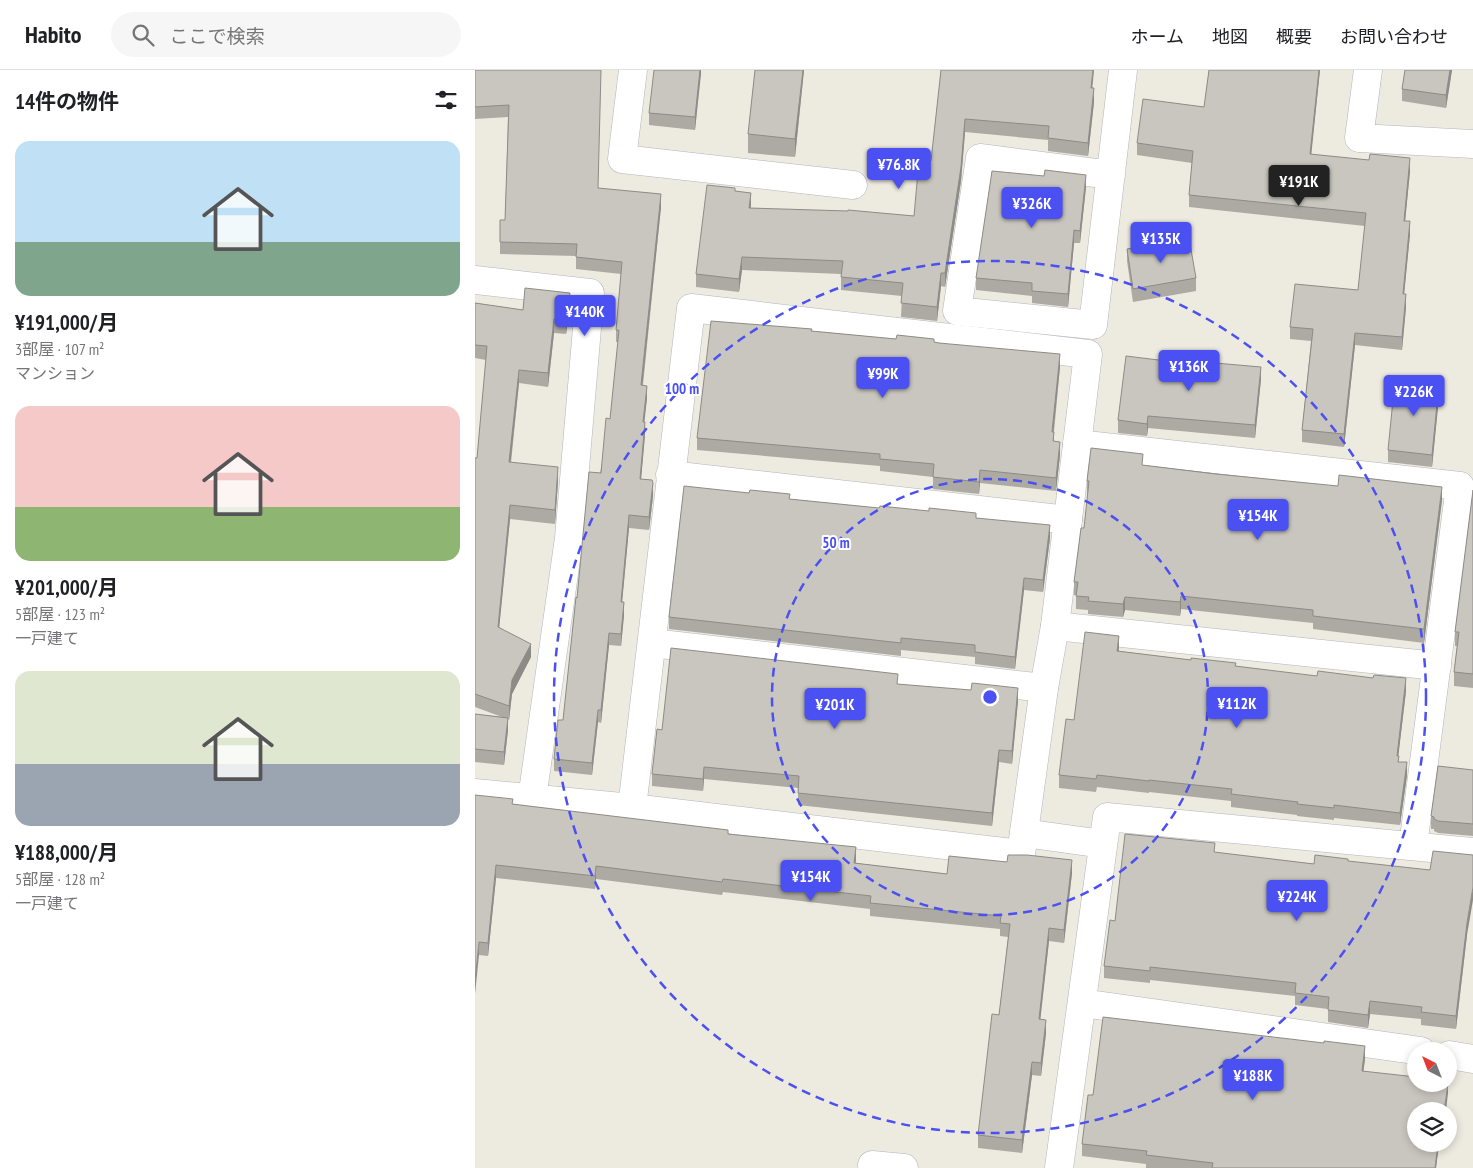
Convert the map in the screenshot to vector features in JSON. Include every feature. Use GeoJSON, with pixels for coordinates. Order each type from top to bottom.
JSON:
{"type":"FeatureCollection","features":[{"type":"Feature","properties":{"kind":"street"},"geometry":{"type":"LineString","coordinates":[[633,70],[622,159],[853,185]]}},
{"type":"Feature","properties":{"kind":"street"},"geometry":{"type":"LineString","coordinates":[[1111,174],[979,158],[957,311],[1093,325],[1111,174],[1123,70]]}},
{"type":"Feature","properties":{"kind":"street"},"geometry":{"type":"LineString","coordinates":[[1368,70],[1359,138],[1473,144]]}},
{"type":"Feature","properties":{"kind":"street"},"geometry":{"type":"LineString","coordinates":[[475,280],[590,293],[569,538],[532,799]]}},
{"type":"Feature","properties":{"kind":"street"},"geometry":{"type":"LineString","coordinates":[[475,793],[632,808],[1021,854],[1043,688],[1055,626],[1088,354],[691,308],[632,808]]}},
{"type":"Feature","properties":{"kind":"street"},"geometry":{"type":"LineString","coordinates":[[1077,444],[1460,486],[1413,846]]}},
{"type":"Feature","properties":{"kind":"street"},"geometry":{"type":"LineString","coordinates":[[671,475],[1068,520]]}},
{"type":"Feature","properties":{"kind":"street"},"geometry":{"type":"LineString","coordinates":[[1055,626],[1437,666]]}},
{"type":"Feature","properties":{"kind":"street"},"geometry":{"type":"LineString","coordinates":[[652,643],[1043,688]]}},
{"type":"Feature","properties":{"kind":"street"},"geometry":{"type":"LineString","coordinates":[[1059,1168],[1107,817],[1473,852]]}},
{"type":"Feature","properties":{"kind":"street"},"geometry":{"type":"LineString","coordinates":[[1023,833],[1103,844]]}},
{"type":"Feature","properties":{"kind":"street"},"geometry":{"type":"LineString","coordinates":[[1082,1003],[1407,1049]]}},
{"type":"Feature","properties":{"kind":"street"},"geometry":{"type":"LineString","coordinates":[[1457,1056],[1473,1059]]}},
{"type":"Feature","properties":{"kind":"street"},"geometry":{"type":"LineString","coordinates":[[872,1165],[904,1168]]}},
{"type":"Feature","properties":{"kind":"building"},"geometry":{"type":"Polygon","coordinates":[[[475,70],[601,70],[598,188],[661,194],[641,385],[647,386],[640,479],[652,480],[653,483],[649,517],[629,515],[621,602],[624,602],[621,634],[609,633],[601,710],[598,710],[592,763],[554,759],[558,720],[563,720],[589,472],[601,473],[606,418],[610,419],[619,330],[616,330],[622,262],[576,257],[577,244],[500,242],[500,220],[505,220],[509,105],[475,107],[475,70]]]}},
{"type":"Feature","properties":{"kind":"building"},"geometry":{"type":"Polygon","coordinates":[[[654,70],[700,70],[695,117],[649,113],[654,70]]]}},
{"type":"Feature","properties":{"kind":"building"},"geometry":{"type":"Polygon","coordinates":[[[755,70],[803,70],[795,139],[748,134],[755,70]]]}},
{"type":"Feature","properties":{"kind":"building"},"geometry":{"type":"Polygon","coordinates":[[[941,70],[1093,70],[1091,88],[1094,88],[1088,143],[1048,138],[1049,126],[965,119],[961,167],[945,273],[941,273],[937,307],[901,303],[903,283],[841,277],[843,261],[742,257],[739,279],[696,274],[707,185],[735,188],[735,191],[751,193],[749,208],[848,210],[914,216],[919,160],[931,161],[941,70]]]}},
{"type":"Feature","properties":{"kind":"building"},"geometry":{"type":"Polygon","coordinates":[[[1209,70],[1319,70],[1310,154],[1369,160],[1370,154],[1410,158],[1404,221],[1410,221],[1403,294],[1406,294],[1402,337],[1355,333],[1344,434],[1302,430],[1313,329],[1290,327],[1295,284],[1358,290],[1366,213],[1189,195],[1193,151],[1137,143],[1143,99],[1204,107],[1209,70]]]}},
{"type":"Feature","properties":{"kind":"building"},"geometry":{"type":"Polygon","coordinates":[[[1405,70],[1450,70],[1446,95],[1402,89],[1405,70]]]}},
{"type":"Feature","properties":{"kind":"building"},"geometry":{"type":"Polygon","coordinates":[[[1045,170],[1086,175],[1080,231],[1074,230],[1068,294],[1032,291],[1032,283],[976,278],[992,171],[1044,176],[1045,170]]]}},
{"type":"Feature","properties":{"kind":"building"},"geometry":{"type":"Polygon","coordinates":[[[1189,238],[1196,278],[1133,289],[1127,249],[1189,238]]]}},
{"type":"Feature","properties":{"kind":"building"},"geometry":{"type":"Polygon","coordinates":[[[525,288],[570,293],[566,320],[554,319],[548,373],[519,370],[509,462],[558,467],[555,510],[510,505],[498,627],[531,644],[512,680],[509,706],[475,694],[475,458],[477,458],[487,346],[475,345],[475,303],[523,310],[525,288]]]}},
{"type":"Feature","properties":{"kind":"building"},"geometry":{"type":"Polygon","coordinates":[[[711,321],[812,329],[811,331],[896,339],[897,335],[934,339],[934,342],[939,343],[1060,354],[1052,432],[1054,432],[1053,441],[1060,442],[1056,478],[980,470],[979,482],[933,477],[934,464],[880,459],[880,454],[697,438],[711,321]]]}},
{"type":"Feature","properties":{"kind":"building"},"geometry":{"type":"Polygon","coordinates":[[[1126,356],[1215,367],[1215,363],[1261,367],[1255,425],[1148,416],[1147,424],[1118,420],[1126,356]]]}},
{"type":"Feature","properties":{"kind":"building"},"geometry":{"type":"Polygon","coordinates":[[[1395,380],[1439,384],[1432,455],[1388,450],[1395,380]]]}},
{"type":"Feature","properties":{"kind":"building"},"geometry":{"type":"Polygon","coordinates":[[[1091,448],[1143,454],[1142,465],[1216,474],[1338,486],[1339,475],[1442,487],[1424,629],[1313,616],[1313,610],[1181,596],[1180,602],[1125,597],[1123,604],[1088,601],[1089,597],[1076,596],[1078,582],[1074,582],[1081,528],[1084,528],[1091,448]]]}},
{"type":"Feature","properties":{"kind":"building"},"geometry":{"type":"Polygon","coordinates":[[[684,486],[749,493],[750,490],[790,494],[789,499],[879,508],[880,506],[929,511],[929,508],[976,513],[976,518],[1050,525],[1043,580],[1024,578],[1015,657],[975,652],[975,645],[901,638],[901,643],[669,617],[684,486]]]}},
{"type":"Feature","properties":{"kind":"building"},"geometry":{"type":"Polygon","coordinates":[[[1473,490],[1473,674],[1454,672],[1459,632],[1455,632],[1473,490]]]}},
{"type":"Feature","properties":{"kind":"building"},"geometry":{"type":"Polygon","coordinates":[[[1085,632],[1119,636],[1117,651],[1191,660],[1191,658],[1236,663],[1235,666],[1317,676],[1318,671],[1373,678],[1374,675],[1406,678],[1397,756],[1399,756],[1398,762],[1407,762],[1400,813],[1334,805],[1334,808],[1297,804],[1298,802],[1231,794],[1232,789],[1097,775],[1096,779],[1059,775],[1066,719],[1074,720],[1085,632]]]}},
{"type":"Feature","properties":{"kind":"building"},"geometry":{"type":"Polygon","coordinates":[[[671,648],[898,674],[897,684],[971,690],[972,683],[1018,688],[1012,751],[999,750],[992,813],[798,793],[799,776],[704,767],[703,779],[652,774],[657,729],[662,730],[671,648]]]}},
{"type":"Feature","properties":{"kind":"building"},"geometry":{"type":"Polygon","coordinates":[[[475,714],[508,718],[504,752],[475,749],[475,714]]]}},
{"type":"Feature","properties":{"kind":"building"},"geometry":{"type":"Polygon","coordinates":[[[1438,766],[1473,770],[1473,824],[1438,821],[1431,816],[1438,766]]]}},
{"type":"Feature","properties":{"kind":"building"},"geometry":{"type":"Polygon","coordinates":[[[475,795],[513,799],[512,804],[728,830],[728,834],[856,847],[854,863],[947,874],[949,856],[1007,862],[1008,855],[1072,860],[1064,930],[1049,928],[1039,1019],[1046,1020],[1041,1063],[1032,1062],[1022,1140],[978,1135],[992,1014],[999,1015],[1010,924],[1000,923],[1001,916],[870,903],[871,896],[723,879],[722,882],[596,866],[595,876],[496,865],[488,943],[479,942],[475,981],[475,795]]]}},
{"type":"Feature","properties":{"kind":"building"},"geometry":{"type":"Polygon","coordinates":[[[1125,834],[1215,843],[1214,852],[1314,864],[1315,855],[1348,859],[1348,861],[1430,870],[1433,851],[1473,855],[1473,887],[1456,1016],[1421,1012],[1422,1007],[1370,1001],[1368,1015],[1328,1010],[1329,997],[1295,993],[1296,983],[1150,967],[1150,971],[1104,966],[1110,920],[1115,921],[1125,834]]]}},
{"type":"Feature","properties":{"kind":"building"},"geometry":{"type":"Polygon","coordinates":[[[1103,1017],[1324,1043],[1324,1041],[1365,1046],[1362,1071],[1407,1076],[1407,1092],[1447,1092],[1445,1102],[1407,1102],[1407,1152],[1437,1152],[1435,1168],[1212,1168],[1213,1163],[1146,1155],[1147,1151],[1082,1144],[1088,1095],[1093,1095],[1103,1017]]]}}]}
